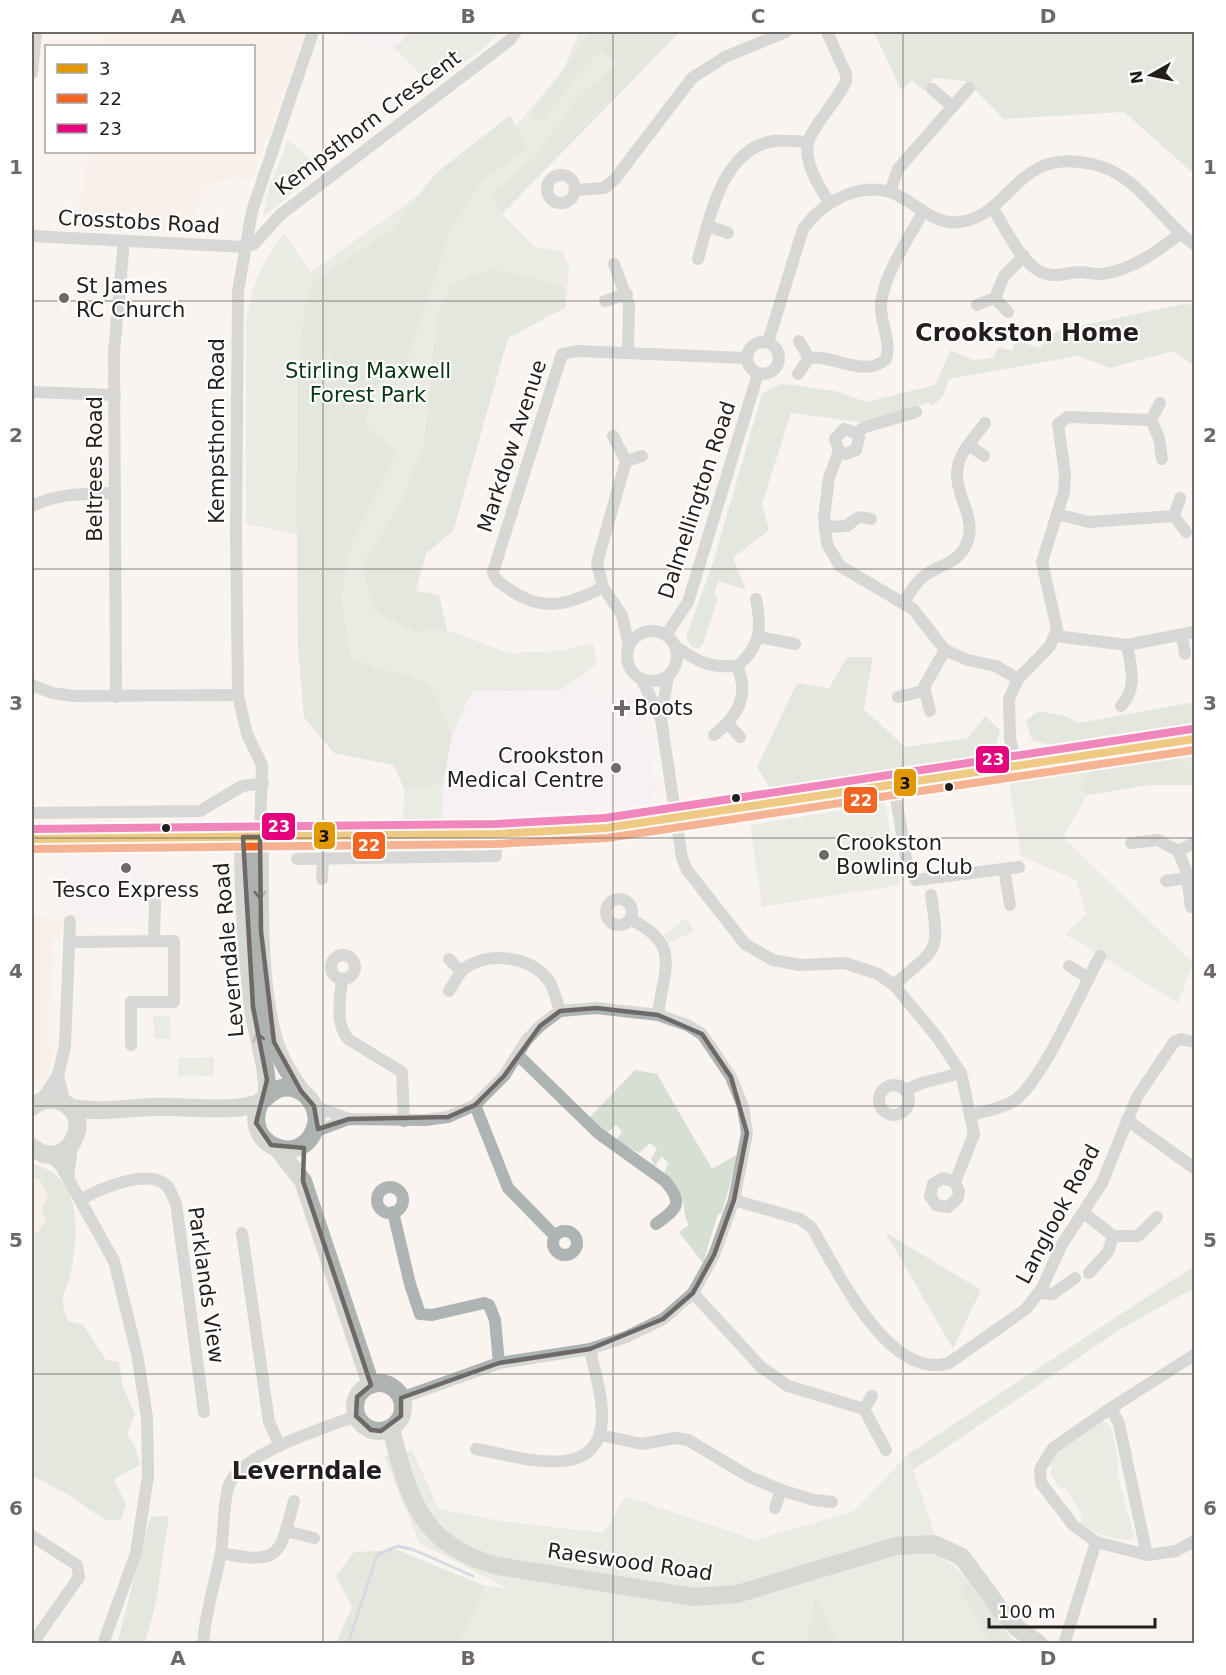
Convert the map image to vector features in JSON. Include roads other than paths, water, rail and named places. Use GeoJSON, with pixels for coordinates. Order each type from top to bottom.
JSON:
{"type":"FeatureCollection","features":[{"type":"Feature","properties":{"kind":"main road"},"geometry":{"type":"LineString","coordinates":[[32,839],[495,834],[606,828],[1194,739]]}},
{"type":"Feature","properties":{"kind":"street"},"geometry":{"type":"LineString","coordinates":[[32,73],[36,32]]}},
{"type":"Feature","properties":{"kind":"street","name":"Kempsthorn Road"},"geometry":{"type":"LineString","coordinates":[[251,837],[263,783],[262,765],[247,734],[238,696],[237,334],[245,247],[252,211],[313,32]]}},
{"type":"Feature","properties":{"kind":"street","name":"Kempsthorn Crescent"},"geometry":{"type":"LineString","coordinates":[[245,247],[254,244],[280,215],[510,40],[516,32]]}},
{"type":"Feature","properties":{"kind":"street"},"geometry":{"type":"LineString","coordinates":[[575,190],[604,188],[615,179],[692,78],[725,57],[786,32]]}},
{"type":"Feature","properties":{"kind":"street"},"geometry":{"type":"LineString","coordinates":[[827,32],[846,74],[846,82],[814,126],[807,142],[814,180],[829,202]]}},
{"type":"Feature","properties":{"kind":"street"},"geometry":{"type":"LineString","coordinates":[[890,192],[898,169],[969,88]]}},
{"type":"Feature","properties":{"kind":"street"},"geometry":{"type":"LineString","coordinates":[[932,89],[952,106]]}},
{"type":"Feature","properties":{"kind":"street"},"geometry":{"type":"LineString","coordinates":[[698,259],[717,196],[730,171],[744,156],[761,145],[774,141],[807,142]]}},
{"type":"Feature","properties":{"kind":"street"},"geometry":{"type":"LineString","coordinates":[[768,342],[803,229],[813,215],[829,202],[856,192],[890,192],[923,212],[945,222],[956,223],[978,217],[992,207],[1022,177],[1035,169],[1059,162],[1091,164],[1114,171],[1128,180],[1180,234],[1194,244]]}},
{"type":"Feature","properties":{"kind":"street"},"geometry":{"type":"LineString","coordinates":[[992,207],[1024,256],[1036,269],[1049,276],[1083,272],[1103,274],[1141,261],[1180,234]]}},
{"type":"Feature","properties":{"kind":"street"},"geometry":{"type":"LineString","coordinates":[[798,374],[809,358],[818,356],[858,366],[871,366],[885,359],[888,348],[881,306],[883,296],[890,274],[923,212]]}},
{"type":"Feature","properties":{"kind":"street"},"geometry":{"type":"LineString","coordinates":[[708,226],[728,233]]}},
{"type":"Feature","properties":{"kind":"street","name":"Crosstobs Road"},"geometry":{"type":"LineString","coordinates":[[32,236],[245,247]]}},
{"type":"Feature","properties":{"kind":"street","name":"Beltrees Road"},"geometry":{"type":"LineString","coordinates":[[116,697],[114,352],[124,241]]}},
{"type":"Feature","properties":{"kind":"street"},"geometry":{"type":"LineString","coordinates":[[977,305],[995,298],[1004,276],[1024,256]]}},
{"type":"Feature","properties":{"kind":"street"},"geometry":{"type":"LineString","coordinates":[[614,264],[627,294],[628,353]]}},
{"type":"Feature","properties":{"kind":"street"},"geometry":{"type":"LineString","coordinates":[[605,301],[627,294]]}},
{"type":"Feature","properties":{"kind":"street"},"geometry":{"type":"LineString","coordinates":[[995,298],[1008,312]]}},
{"type":"Feature","properties":{"kind":"street"},"geometry":{"type":"LineString","coordinates":[[799,341],[809,358]]}},
{"type":"Feature","properties":{"kind":"street"},"geometry":{"type":"LineString","coordinates":[[768,342],[777,351],[778,363],[770,372],[758,374],[752,370],[746,358],[753,345],[768,342]]}},
{"type":"Feature","properties":{"kind":"street","name":"Markdow Avenue"},"geometry":{"type":"LineString","coordinates":[[603,587],[567,603],[536,604],[522,599],[497,581],[493,572],[562,354],[576,351],[746,358]]}},
{"type":"Feature","properties":{"kind":"street","name":"Dalmellington Road"},"geometry":{"type":"LineString","coordinates":[[666,635],[688,602],[758,374]]}},
{"type":"Feature","properties":{"kind":"street"},"geometry":{"type":"LineString","coordinates":[[32,392],[115,395]]}},
{"type":"Feature","properties":{"kind":"street"},"geometry":{"type":"LineString","coordinates":[[1151,420],[1160,403]]}},
{"type":"Feature","properties":{"kind":"street"},"geometry":{"type":"LineString","coordinates":[[856,433],[865,427],[916,412]]}},
{"type":"Feature","properties":{"kind":"street"},"geometry":{"type":"LineString","coordinates":[[1016,765],[1010,738],[1009,699],[1018,679],[1043,655],[1056,636],[1042,562],[1065,483],[1058,424],[1068,417],[1151,420]]}},
{"type":"Feature","properties":{"kind":"street"},"geometry":{"type":"LineString","coordinates":[[1151,420],[1160,438],[1162,459]]}},
{"type":"Feature","properties":{"kind":"street"},"geometry":{"type":"LineString","coordinates":[[904,602],[923,577],[959,556],[968,541],[970,522],[958,492],[957,478],[962,455],[985,423]]}},
{"type":"Feature","properties":{"kind":"street"},"geometry":{"type":"LineString","coordinates":[[839,451],[851,453],[856,450],[859,438],[856,433],[844,429],[838,433],[835,439],[839,451],[829,478],[825,527],[827,544],[840,566],[904,602],[920,617],[945,650],[968,660],[996,666],[1018,679]]}},
{"type":"Feature","properties":{"kind":"street"},"geometry":{"type":"LineString","coordinates":[[613,436],[626,461],[597,563],[603,587],[621,615],[629,646],[628,665],[642,680],[661,719],[676,818],[676,834],[687,870],[744,944],[773,960],[800,965],[845,963],[862,967],[894,986],[938,1036],[961,1073],[972,1115],[974,1134],[955,1182]]}},
{"type":"Feature","properties":{"kind":"street"},"geometry":{"type":"LineString","coordinates":[[969,445],[984,456]]}},
{"type":"Feature","properties":{"kind":"street"},"geometry":{"type":"LineString","coordinates":[[626,461],[642,456]]}},
{"type":"Feature","properties":{"kind":"street"},"geometry":{"type":"LineString","coordinates":[[32,506],[42,501],[74,494],[114,494]]}},
{"type":"Feature","properties":{"kind":"street"},"geometry":{"type":"LineString","coordinates":[[1174,516],[1180,498]]}},
{"type":"Feature","properties":{"kind":"street"},"geometry":{"type":"LineString","coordinates":[[1057,514],[1097,522],[1174,516]]}},
{"type":"Feature","properties":{"kind":"street"},"geometry":{"type":"LineString","coordinates":[[1174,516],[1186,532]]}},
{"type":"Feature","properties":{"kind":"street"},"geometry":{"type":"LineString","coordinates":[[825,527],[847,526],[854,517],[871,519]]}},
{"type":"Feature","properties":{"kind":"street"},"geometry":{"type":"LineString","coordinates":[[621,615],[650,631],[666,635],[675,646],[699,663],[717,667],[737,666],[755,647],[759,637],[761,621],[756,599]]}},
{"type":"Feature","properties":{"kind":"street"},"geometry":{"type":"LineString","coordinates":[[629,646],[638,635],[650,631]]}},
{"type":"Feature","properties":{"kind":"street"},"geometry":{"type":"LineString","coordinates":[[1056,636],[1127,645],[1188,633],[1185,654]]}},
{"type":"Feature","properties":{"kind":"street"},"geometry":{"type":"LineString","coordinates":[[759,637],[795,644]]}},
{"type":"Feature","properties":{"kind":"street"},"geometry":{"type":"LineString","coordinates":[[1121,706],[1130,696],[1133,683],[1127,645]]}},
{"type":"Feature","properties":{"kind":"street"},"geometry":{"type":"LineString","coordinates":[[661,719],[670,674],[677,661],[675,646]]}},
{"type":"Feature","properties":{"kind":"street"},"geometry":{"type":"LineString","coordinates":[[930,711],[923,691],[931,670],[945,650]]}},
{"type":"Feature","properties":{"kind":"street"},"geometry":{"type":"LineString","coordinates":[[642,680],[656,682],[699,663]]}},
{"type":"Feature","properties":{"kind":"street"},"geometry":{"type":"LineString","coordinates":[[714,735],[728,724],[743,696],[744,687],[737,666]]}},
{"type":"Feature","properties":{"kind":"street"},"geometry":{"type":"LineString","coordinates":[[32,685],[52,693],[73,696],[238,696]]}},
{"type":"Feature","properties":{"kind":"street"},"geometry":{"type":"LineString","coordinates":[[898,697],[923,691]]}},
{"type":"Feature","properties":{"kind":"street"},"geometry":{"type":"LineString","coordinates":[[728,724],[740,737]]}},
{"type":"Feature","properties":{"kind":"street"},"geometry":{"type":"LineString","coordinates":[[32,813],[200,811],[242,786],[263,783]]}},
{"type":"Feature","properties":{"kind":"street"},"geometry":{"type":"LineString","coordinates":[[894,786],[909,870],[916,880],[1019,867]]}},
{"type":"Feature","properties":{"kind":"street"},"geometry":{"type":"LineString","coordinates":[[297,859],[496,856],[495,834]]}},
{"type":"Feature","properties":{"kind":"street","name":"Leverndale Road"},"geometry":{"type":"LineString","coordinates":[[251,837],[270,1025],[279,1055],[301,1091]]}},
{"type":"Feature","properties":{"kind":"street","name":"Leverndale Road"},"geometry":{"type":"LineString","coordinates":[[251,837],[246,938],[253,1007],[266,1071],[263,1099]]}},
{"type":"Feature","properties":{"kind":"street"},"geometry":{"type":"LineString","coordinates":[[1131,843],[1158,840],[1178,851],[1187,878],[1191,907]]}},
{"type":"Feature","properties":{"kind":"street"},"geometry":{"type":"LineString","coordinates":[[1178,851],[1194,843]]}},
{"type":"Feature","properties":{"kind":"street"},"geometry":{"type":"LineString","coordinates":[[322,858],[322,879]]}},
{"type":"Feature","properties":{"kind":"street"},"geometry":{"type":"LineString","coordinates":[[1004,869],[1010,905]]}},
{"type":"Feature","properties":{"kind":"street"},"geometry":{"type":"LineString","coordinates":[[1166,881],[1187,878]]}},
{"type":"Feature","properties":{"kind":"street"},"geometry":{"type":"LineString","coordinates":[[894,986],[934,949],[937,936],[931,895]]}},
{"type":"Feature","properties":{"kind":"street"},"geometry":{"type":"LineString","coordinates":[[154,941],[155,901]]}},
{"type":"Feature","properties":{"kind":"street"},"geometry":{"type":"LineString","coordinates":[[630,919],[657,936],[666,950],[667,977],[660,996],[658,1016]]}},
{"type":"Feature","properties":{"kind":"street"},"geometry":{"type":"LineString","coordinates":[[36,1105],[58,1076],[65,1046],[70,921]]}},
{"type":"Feature","properties":{"kind":"street"},"geometry":{"type":"LineString","coordinates":[[69,942],[174,940],[174,1002],[131,1002],[131,1045]]}},
{"type":"Feature","properties":{"kind":"street"},"geometry":{"type":"LineString","coordinates":[[972,1115],[1012,1102],[1025,1091],[1045,1060],[1100,956]]}},
{"type":"Feature","properties":{"kind":"street"},"geometry":{"type":"LineString","coordinates":[[449,990],[461,972],[483,959],[509,958],[528,963],[549,981],[560,1011]]}},
{"type":"Feature","properties":{"kind":"street"},"geometry":{"type":"LineString","coordinates":[[448,959],[461,972]]}},
{"type":"Feature","properties":{"kind":"street"},"geometry":{"type":"LineString","coordinates":[[1069,966],[1088,978]]}},
{"type":"Feature","properties":{"kind":"street"},"geometry":{"type":"LineString","coordinates":[[342,979],[340,1000],[342,1032],[348,1039],[402,1072],[404,1121]]}},
{"type":"Feature","properties":{"kind":"street"},"geometry":{"type":"LineString","coordinates":[[314,1106],[349,1119],[404,1121],[448,1117],[475,1105],[504,1076],[519,1056],[526,1041],[540,1026],[560,1011],[596,1008],[658,1016],[687,1025],[702,1034],[731,1077],[743,1107],[747,1133],[734,1200],[714,1255],[693,1293],[663,1318],[626,1337],[590,1349],[499,1363],[401,1398]]}},
{"type":"Feature","properties":{"kind":"street","name":"Langlook Road"},"geometry":{"type":"LineString","coordinates":[[734,1200],[800,1219],[812,1228],[860,1310],[898,1352],[921,1364],[938,1366],[964,1354],[1026,1309],[1038,1293],[1061,1246],[1102,1183],[1137,1096],[1174,1042],[1181,1039],[1194,1042]]}},
{"type":"Feature","properties":{"kind":"street"},"geometry":{"type":"LineString","coordinates":[[519,1056],[598,1134],[665,1181],[674,1191],[678,1202],[675,1210],[656,1224]]}},
{"type":"Feature","properties":{"kind":"street"},"geometry":{"type":"LineString","coordinates":[[906,1090],[922,1083],[961,1073]]}},
{"type":"Feature","properties":{"kind":"street"},"geometry":{"type":"LineString","coordinates":[[58,1076],[67,1106],[77,1119],[68,1178]]}},
{"type":"Feature","properties":{"kind":"street"},"geometry":{"type":"LineString","coordinates":[[36,1105],[48,1100],[99,1112],[157,1107],[220,1110],[263,1099],[280,1088],[301,1091],[314,1106],[317,1119],[310,1137],[303,1181]]}},
{"type":"Feature","properties":{"kind":"street"},"geometry":{"type":"LineString","coordinates":[[263,1099],[255,1116],[258,1130],[266,1141],[278,1148],[303,1181],[371,1384]]}},
{"type":"Feature","properties":{"kind":"street"},"geometry":{"type":"LineString","coordinates":[[475,1105],[508,1188],[555,1236]]}},
{"type":"Feature","properties":{"kind":"street"},"geometry":{"type":"LineString","coordinates":[[220,1110],[258,1130]]}},
{"type":"Feature","properties":{"kind":"street"},"geometry":{"type":"LineString","coordinates":[[50,1155],[65,1151],[75,1136],[99,1112]]}},
{"type":"Feature","properties":{"kind":"street"},"geometry":{"type":"LineString","coordinates":[[278,1148],[292,1149],[310,1137],[349,1119]]}},
{"type":"Feature","properties":{"kind":"street"},"geometry":{"type":"LineString","coordinates":[[1127,1120],[1194,1168]]}},
{"type":"Feature","properties":{"kind":"street"},"geometry":{"type":"LineString","coordinates":[[32,1147],[50,1155],[68,1178],[114,1261],[137,1354],[147,1417],[148,1476],[136,1553],[103,1644]]}},
{"type":"Feature","properties":{"kind":"street","name":"Parklands View"},"geometry":{"type":"LineString","coordinates":[[80,1200],[119,1183],[149,1177],[167,1186],[176,1203],[204,1412]]}},
{"type":"Feature","properties":{"kind":"street"},"geometry":{"type":"LineString","coordinates":[[393,1212],[418,1310],[425,1316],[484,1303],[489,1305],[495,1320],[499,1363]]}},
{"type":"Feature","properties":{"kind":"street"},"geometry":{"type":"LineString","coordinates":[[1084,1213],[1113,1236],[1138,1236],[1157,1217]]}},
{"type":"Feature","properties":{"kind":"street"},"geometry":{"type":"LineString","coordinates":[[242,1233],[269,1422],[280,1446]]}},
{"type":"Feature","properties":{"kind":"street"},"geometry":{"type":"LineString","coordinates":[[1089,1273],[1108,1252],[1113,1236]]}},
{"type":"Feature","properties":{"kind":"street"},"geometry":{"type":"LineString","coordinates":[[1038,1293],[1053,1293],[1075,1278]]}},
{"type":"Feature","properties":{"kind":"street"},"geometry":{"type":"LineString","coordinates":[[693,1293],[761,1367],[788,1386],[864,1409],[886,1450]]}},
{"type":"Feature","properties":{"kind":"street"},"geometry":{"type":"LineString","coordinates":[[476,1449],[560,1463],[586,1454],[600,1435],[603,1416],[590,1349]]}},
{"type":"Feature","properties":{"kind":"street"},"geometry":{"type":"LineString","coordinates":[[1194,1355],[1053,1448],[1040,1469],[1041,1483],[1073,1525],[1091,1539],[1147,1556],[1176,1551],[1194,1541]]}},
{"type":"Feature","properties":{"kind":"street"},"geometry":{"type":"LineString","coordinates":[[371,1384],[390,1386],[401,1398],[401,1416],[391,1428],[381,1431],[371,1430],[361,1424],[356,1416],[357,1397],[371,1384]]}},
{"type":"Feature","properties":{"kind":"street"},"geometry":{"type":"LineString","coordinates":[[864,1409],[872,1396]]}},
{"type":"Feature","properties":{"kind":"street"},"geometry":{"type":"LineString","coordinates":[[1111,1408],[1119,1424],[1147,1556]]}},
{"type":"Feature","properties":{"kind":"street"},"geometry":{"type":"LineString","coordinates":[[203,1644],[204,1625],[221,1553],[227,1491],[232,1479],[242,1467],[280,1446],[356,1416]]}},
{"type":"Feature","properties":{"kind":"street","name":"Raeswood Road"},"geometry":{"type":"LineString","coordinates":[[391,1428],[412,1502],[423,1519],[443,1541],[473,1559],[498,1566],[676,1595],[712,1598],[737,1594],[896,1546],[934,1544],[962,1557],[1002,1612],[1017,1628],[1039,1644]]}},
{"type":"Feature","properties":{"kind":"street"},"geometry":{"type":"LineString","coordinates":[[600,1435],[642,1444],[675,1438],[688,1440],[750,1477],[814,1500],[832,1502]]}},
{"type":"Feature","properties":{"kind":"street"},"geometry":{"type":"LineString","coordinates":[[775,1509],[782,1490]]}},
{"type":"Feature","properties":{"kind":"street"},"geometry":{"type":"LineString","coordinates":[[221,1553],[255,1560],[267,1558],[280,1548],[294,1501]]}},
{"type":"Feature","properties":{"kind":"street"},"geometry":{"type":"LineString","coordinates":[[286,1531],[314,1538]]}},
{"type":"Feature","properties":{"kind":"street"},"geometry":{"type":"LineString","coordinates":[[32,1536],[72,1561],[79,1571],[79,1577],[32,1644]]}},
{"type":"Feature","properties":{"kind":"street"},"geometry":{"type":"LineString","coordinates":[[1064,1644],[1091,1539]]}},
{"type":"Feature","properties":{"kind":"waterway"},"geometry":{"type":"LineString","coordinates":[[348,1644],[377,1555],[398,1546],[414,1550],[473,1576]]}},
{"type":"Feature","properties":{"kind":"place","name":"St James RC Church"},"geometry":{"type":"Point","coordinates":[64,298]}},
{"type":"Feature","properties":{"kind":"place","name":"Boots"},"geometry":{"type":"Point","coordinates":[622,708]}},
{"type":"Feature","properties":{"kind":"place","name":"Crookston Medical Centre"},"geometry":{"type":"Point","coordinates":[616,768]}},
{"type":"Feature","properties":{"kind":"place","name":"Crookston Bowling Club"},"geometry":{"type":"Point","coordinates":[824,855]}},
{"type":"Feature","properties":{"kind":"place","name":"Tesco Express"},"geometry":{"type":"Point","coordinates":[126,868]}},
{"type":"Feature","properties":{"kind":"district","name":"Crookston Home"},"geometry":{"type":"Point","coordinates":[1027,333]}},
{"type":"Feature","properties":{"kind":"district","name":"Leverndale"},"geometry":{"type":"Point","coordinates":[307,1471]}},
{"type":"Feature","properties":{"kind":"park label","name":"Stirling Maxwell Forest Park"},"geometry":{"type":"Point","coordinates":[368,383]}}]}
